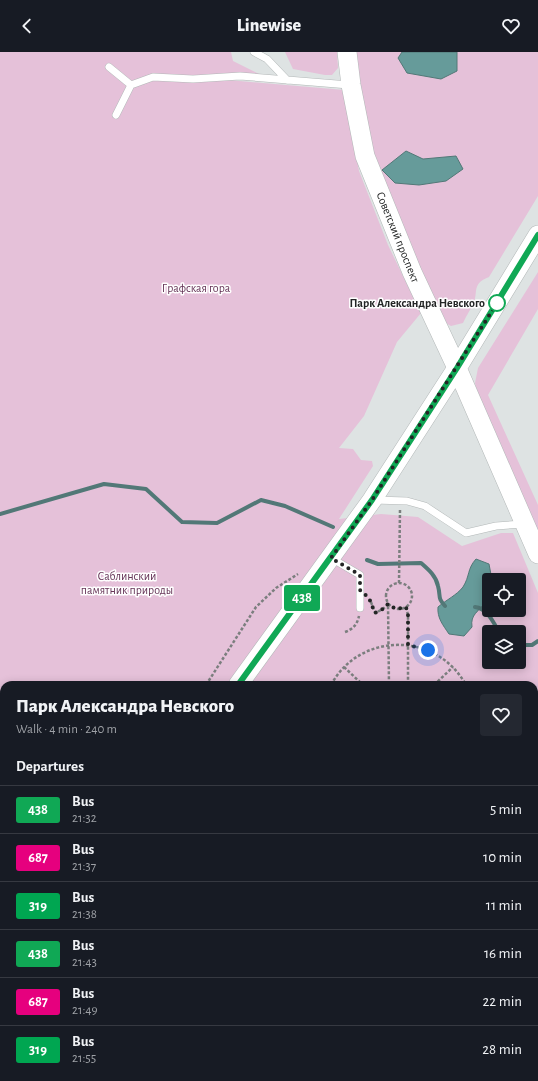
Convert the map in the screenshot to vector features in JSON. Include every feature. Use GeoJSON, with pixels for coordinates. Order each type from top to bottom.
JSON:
{"type":"FeatureCollection","features":[{"type":"Feature","properties":{"kind":"main road","name":"Советский проспект"},"geometry":{"type":"LineString","coordinates":[[347,52],[365,156],[412,272],[457,368],[538,554]]}},
{"type":"Feature","properties":{"kind":"main road"},"geometry":{"type":"LineString","coordinates":[[241,681],[372,500],[457,368],[538,235]]}},
{"type":"Feature","properties":{"kind":"lane"},"geometry":{"type":"LineString","coordinates":[[254,52],[267,59],[287,80]]}},
{"type":"Feature","properties":{"kind":"lane"},"geometry":{"type":"LineString","coordinates":[[109,67],[131,85]]}},
{"type":"Feature","properties":{"kind":"lane"},"geometry":{"type":"LineString","coordinates":[[116,115],[131,85],[153,76],[193,79],[240,76],[352,85]]}},
{"type":"Feature","properties":{"kind":"lane"},"geometry":{"type":"LineString","coordinates":[[372,500],[407,501],[425,506],[466,533],[496,526],[524,523]]}},
{"type":"Feature","properties":{"kind":"lane"},"geometry":{"type":"LineString","coordinates":[[331,558],[360,575],[360,608]]}},
{"type":"Feature","properties":{"kind":"path"},"geometry":{"type":"LineString","coordinates":[[399,583],[400,504]]}},
{"type":"Feature","properties":{"kind":"path"},"geometry":{"type":"LineString","coordinates":[[209,681],[256,607],[276,588],[302,572]]}},
{"type":"Feature","properties":{"kind":"path"},"geometry":{"type":"LineString","coordinates":[[388,604],[396,609],[406,607],[411,600],[411,591],[404,584],[399,583],[394,584],[387,590],[386,600],[388,604],[389,681]]}},
{"type":"Feature","properties":{"kind":"path"},"geometry":{"type":"LineString","coordinates":[[360,590],[369,598],[375,613],[383,609],[388,604]]}},
{"type":"Feature","properties":{"kind":"path"},"geometry":{"type":"LineString","coordinates":[[406,607],[408,615],[408,681]]}},
{"type":"Feature","properties":{"kind":"path"},"geometry":{"type":"LineString","coordinates":[[345,632],[352,629],[357,624],[360,608]]}},
{"type":"Feature","properties":{"kind":"path"},"geometry":{"type":"LineString","coordinates":[[334,681],[344,667],[360,654],[388,645],[408,645],[428,650],[453,667],[463,681]]}},
{"type":"Feature","properties":{"kind":"path"},"geometry":{"type":"LineString","coordinates":[[344,667],[360,681]]}},
{"type":"Feature","properties":{"kind":"path"},"geometry":{"type":"LineString","coordinates":[[438,681],[453,667]]}},
{"type":"Feature","properties":{"kind":"green space","name":"Графская гора"},"geometry":{"type":"Polygon","coordinates":[[[0,52],[231,52],[233,61],[261,75],[224,74],[228,80],[344,90],[359,171],[388,245],[421,313],[397,342],[364,416],[339,448],[353,449],[361,460],[372,461],[373,466],[339,519],[381,514],[418,517],[462,546],[501,533],[513,533],[538,593],[538,681],[0,681],[0,52]]]}},
{"type":"Feature","properties":{"kind":"green space"},"geometry":{"type":"Polygon","coordinates":[[[285,52],[337,52],[338,68],[332,75],[293,69],[285,52]]]}},
{"type":"Feature","properties":{"kind":"green space"},"geometry":{"type":"Polygon","coordinates":[[[349,52],[402,52],[402,54],[456,71],[457,52],[538,52],[538,196],[489,277],[484,279],[478,285],[474,302],[463,323],[451,326],[439,319],[369,155],[349,52]],[[406,151],[395,183],[439,159],[423,159],[406,151]]]}},
{"type":"Feature","properties":{"kind":"green space"},"geometry":{"type":"Polygon","coordinates":[[[538,272],[538,309],[488,395],[538,505],[538,535],[478,398],[475,383],[478,368],[538,272]]]}},
{"type":"Feature","properties":{"kind":"water"},"geometry":{"type":"Polygon","coordinates":[[[402,52],[457,52],[457,71],[441,79],[407,73],[398,58],[402,52]]]}},
{"type":"Feature","properties":{"kind":"water"},"geometry":{"type":"Polygon","coordinates":[[[406,151],[423,159],[456,156],[463,169],[446,181],[419,185],[395,183],[382,170],[406,151]]]}},
{"type":"Feature","properties":{"kind":"water"},"geometry":{"type":"Polygon","coordinates":[[[476,559],[489,564],[491,573],[482,573],[482,606],[472,619],[472,627],[464,636],[449,634],[439,618],[438,607],[458,593],[463,587],[476,559]]]}},
{"type":"Feature","properties":{"kind":"waterway"},"geometry":{"type":"LineString","coordinates":[[0,514],[104,484],[146,489],[182,522],[217,523],[261,500],[285,506],[333,527]]}},
{"type":"Feature","properties":{"kind":"waterway"},"geometry":{"type":"LineString","coordinates":[[367,560],[378,564],[421,563],[436,579],[440,599],[445,606]]}},
{"type":"Feature","properties":{"kind":"waterway"},"geometry":{"type":"LineString","coordinates":[[475,607],[487,613],[495,625]]}},
{"type":"Feature","properties":{"kind":"waterway"},"geometry":{"type":"LineString","coordinates":[[526,645],[532,645],[538,641]]}},
{"type":"Feature","properties":{"kind":"bus line","name":"438"},"geometry":{"type":"LineString","coordinates":[[241,681],[372,500],[457,368],[538,235]]}},
{"type":"Feature","properties":{"kind":"place","name":"Парк Александра Невского"},"geometry":{"type":"Point","coordinates":[497,303]}},
{"type":"Feature","properties":{"kind":"route"},"geometry":{"type":"LineString","coordinates":[[428,650],[408,645],[408,615],[406,607],[396,609],[388,604],[383,609],[375,613],[369,598],[360,590],[360,575],[349,570],[331,558],[372,500],[497,303]]}},
{"type":"Feature","properties":{"kind":"park label","name":"Саблинский памятник природы"},"geometry":{"type":"Point","coordinates":[127,583]}}]}
